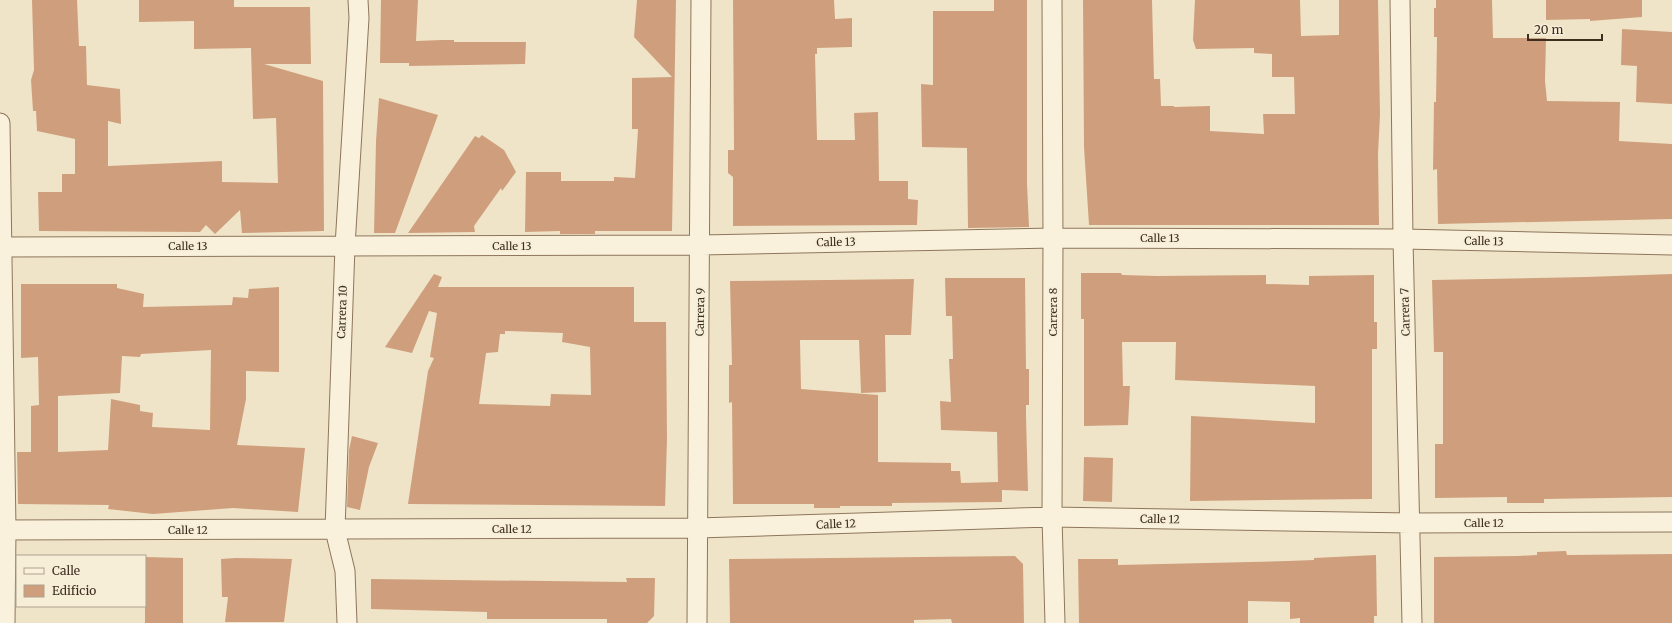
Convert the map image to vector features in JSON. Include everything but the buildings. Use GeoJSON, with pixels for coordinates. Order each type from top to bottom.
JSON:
{"type":"FeatureCollection","features":[{"type":"Feature","properties":{"kind":"street","name":"Carrera 10"},"geometry":{"type":"LineString","coordinates":[[347,623],[345,571],[335,530],[345,246],[360,18],[358,0]]}},
{"type":"Feature","properties":{"kind":"street","name":"Carrera 9"},"geometry":{"type":"LineString","coordinates":[[697,623],[701,245],[701,0]]}},
{"type":"Feature","properties":{"kind":"street","name":"Carrera 8"},"geometry":{"type":"LineString","coordinates":[[1052,0],[1052,517],[1055,623]]}},
{"type":"Feature","properties":{"kind":"street","name":"Carrera 7"},"geometry":{"type":"LineString","coordinates":[[1400,0],[1403,239],[1412,623]]}},
{"type":"Feature","properties":{"kind":"street"},"geometry":{"type":"LineString","coordinates":[[0,123],[5,623]]}},
{"type":"Feature","properties":{"kind":"street","name":"Calle 13"},"geometry":{"type":"LineString","coordinates":[[1,247],[701,245],[1053,238],[1403,239],[1672,245]]}},
{"type":"Feature","properties":{"kind":"street","name":"Calle 12"},"geometry":{"type":"LineString","coordinates":[[3,530],[697,528],[1052,517],[1410,523],[1672,522]]}}]}
